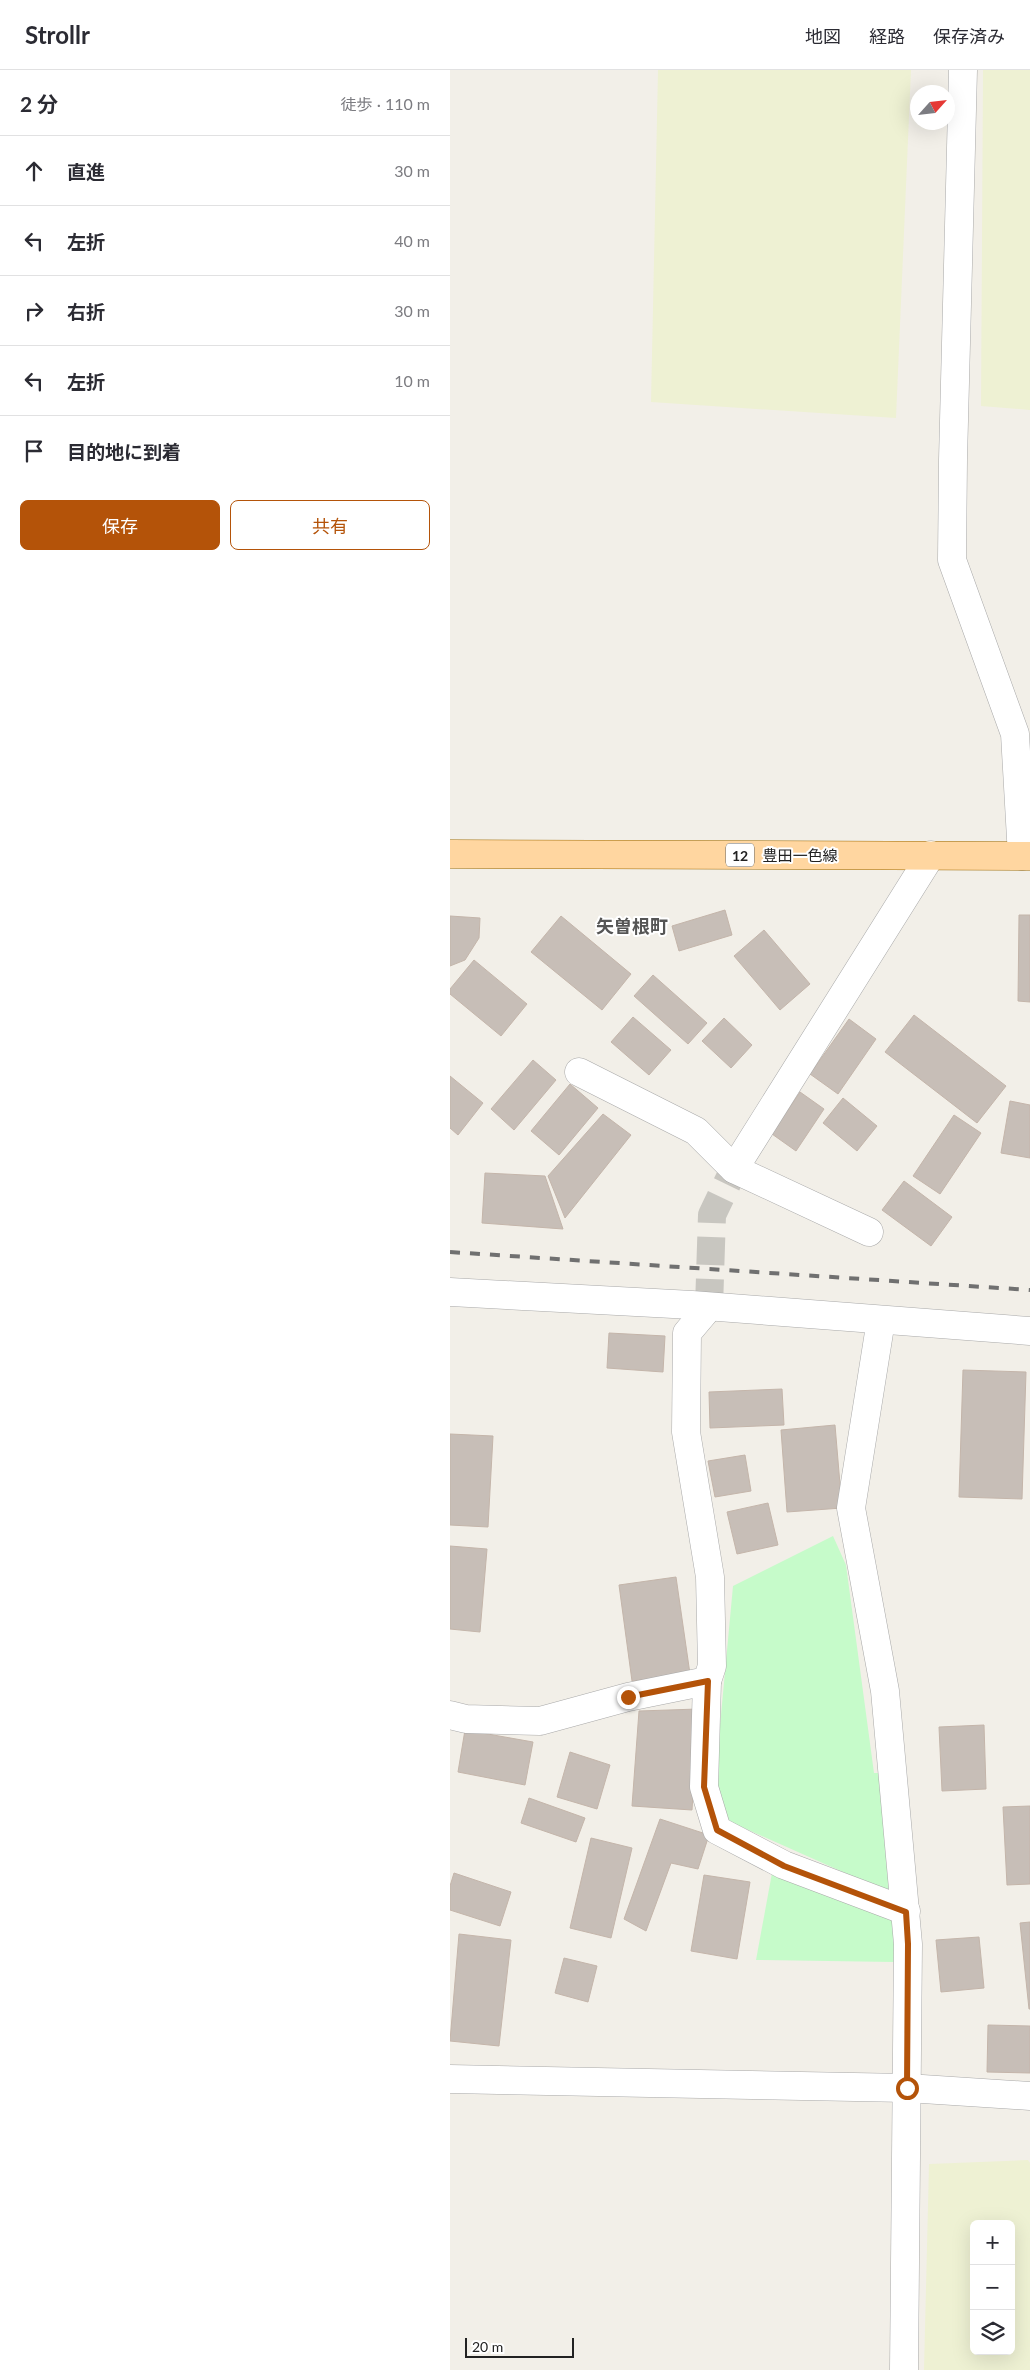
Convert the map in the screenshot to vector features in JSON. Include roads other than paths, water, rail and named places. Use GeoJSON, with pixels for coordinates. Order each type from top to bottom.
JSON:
{"type":"FeatureCollection","features":[{"type":"Feature","properties":{"kind":"main road","name":"豊田一色線"},"geometry":{"type":"LineString","coordinates":[[450,854],[1026,856]]}},
{"type":"Feature","properties":{"kind":"street"},"geometry":{"type":"LineString","coordinates":[[962,70],[952,560],[1015,734],[1026,856]]}},
{"type":"Feature","properties":{"kind":"street"},"geometry":{"type":"LineString","coordinates":[[734,1169],[931,855]]}},
{"type":"Feature","properties":{"kind":"street"},"geometry":{"type":"LineString","coordinates":[[579,1072],[696,1131],[734,1169],[868,1232]]}},
{"type":"Feature","properties":{"kind":"street"},"geometry":{"type":"LineString","coordinates":[[450,1292],[710,1307],[1030,1331]]}},
{"type":"Feature","properties":{"kind":"street"},"geometry":{"type":"LineString","coordinates":[[710,1307],[687,1334],[686,1432],[710,1577],[712,1666],[708,1681],[704,1787],[717,1830],[784,1866],[906,1912]]}},
{"type":"Feature","properties":{"kind":"street"},"geometry":{"type":"LineString","coordinates":[[881,1320],[851,1508],[885,1691],[908,1944],[904,2370]]}},
{"type":"Feature","properties":{"kind":"street"},"geometry":{"type":"LineString","coordinates":[[450,1714],[466,1719],[540,1721],[628,1697],[708,1681]]}},
{"type":"Feature","properties":{"kind":"street"},"geometry":{"type":"LineString","coordinates":[[450,2079],[907,2088],[1030,2096]]}},
{"type":"Feature","properties":{"kind":"tunnel"},"geometry":{"type":"LineString","coordinates":[[709,1307],[712,1215],[734,1169]]}},
{"type":"Feature","properties":{"kind":"railway"},"geometry":{"type":"LineString","coordinates":[[450,1252],[1030,1290]]}},
{"type":"Feature","properties":{"kind":"district","name":"矢曽根町"},"geometry":{"type":"Point","coordinates":[632,926]}}]}
